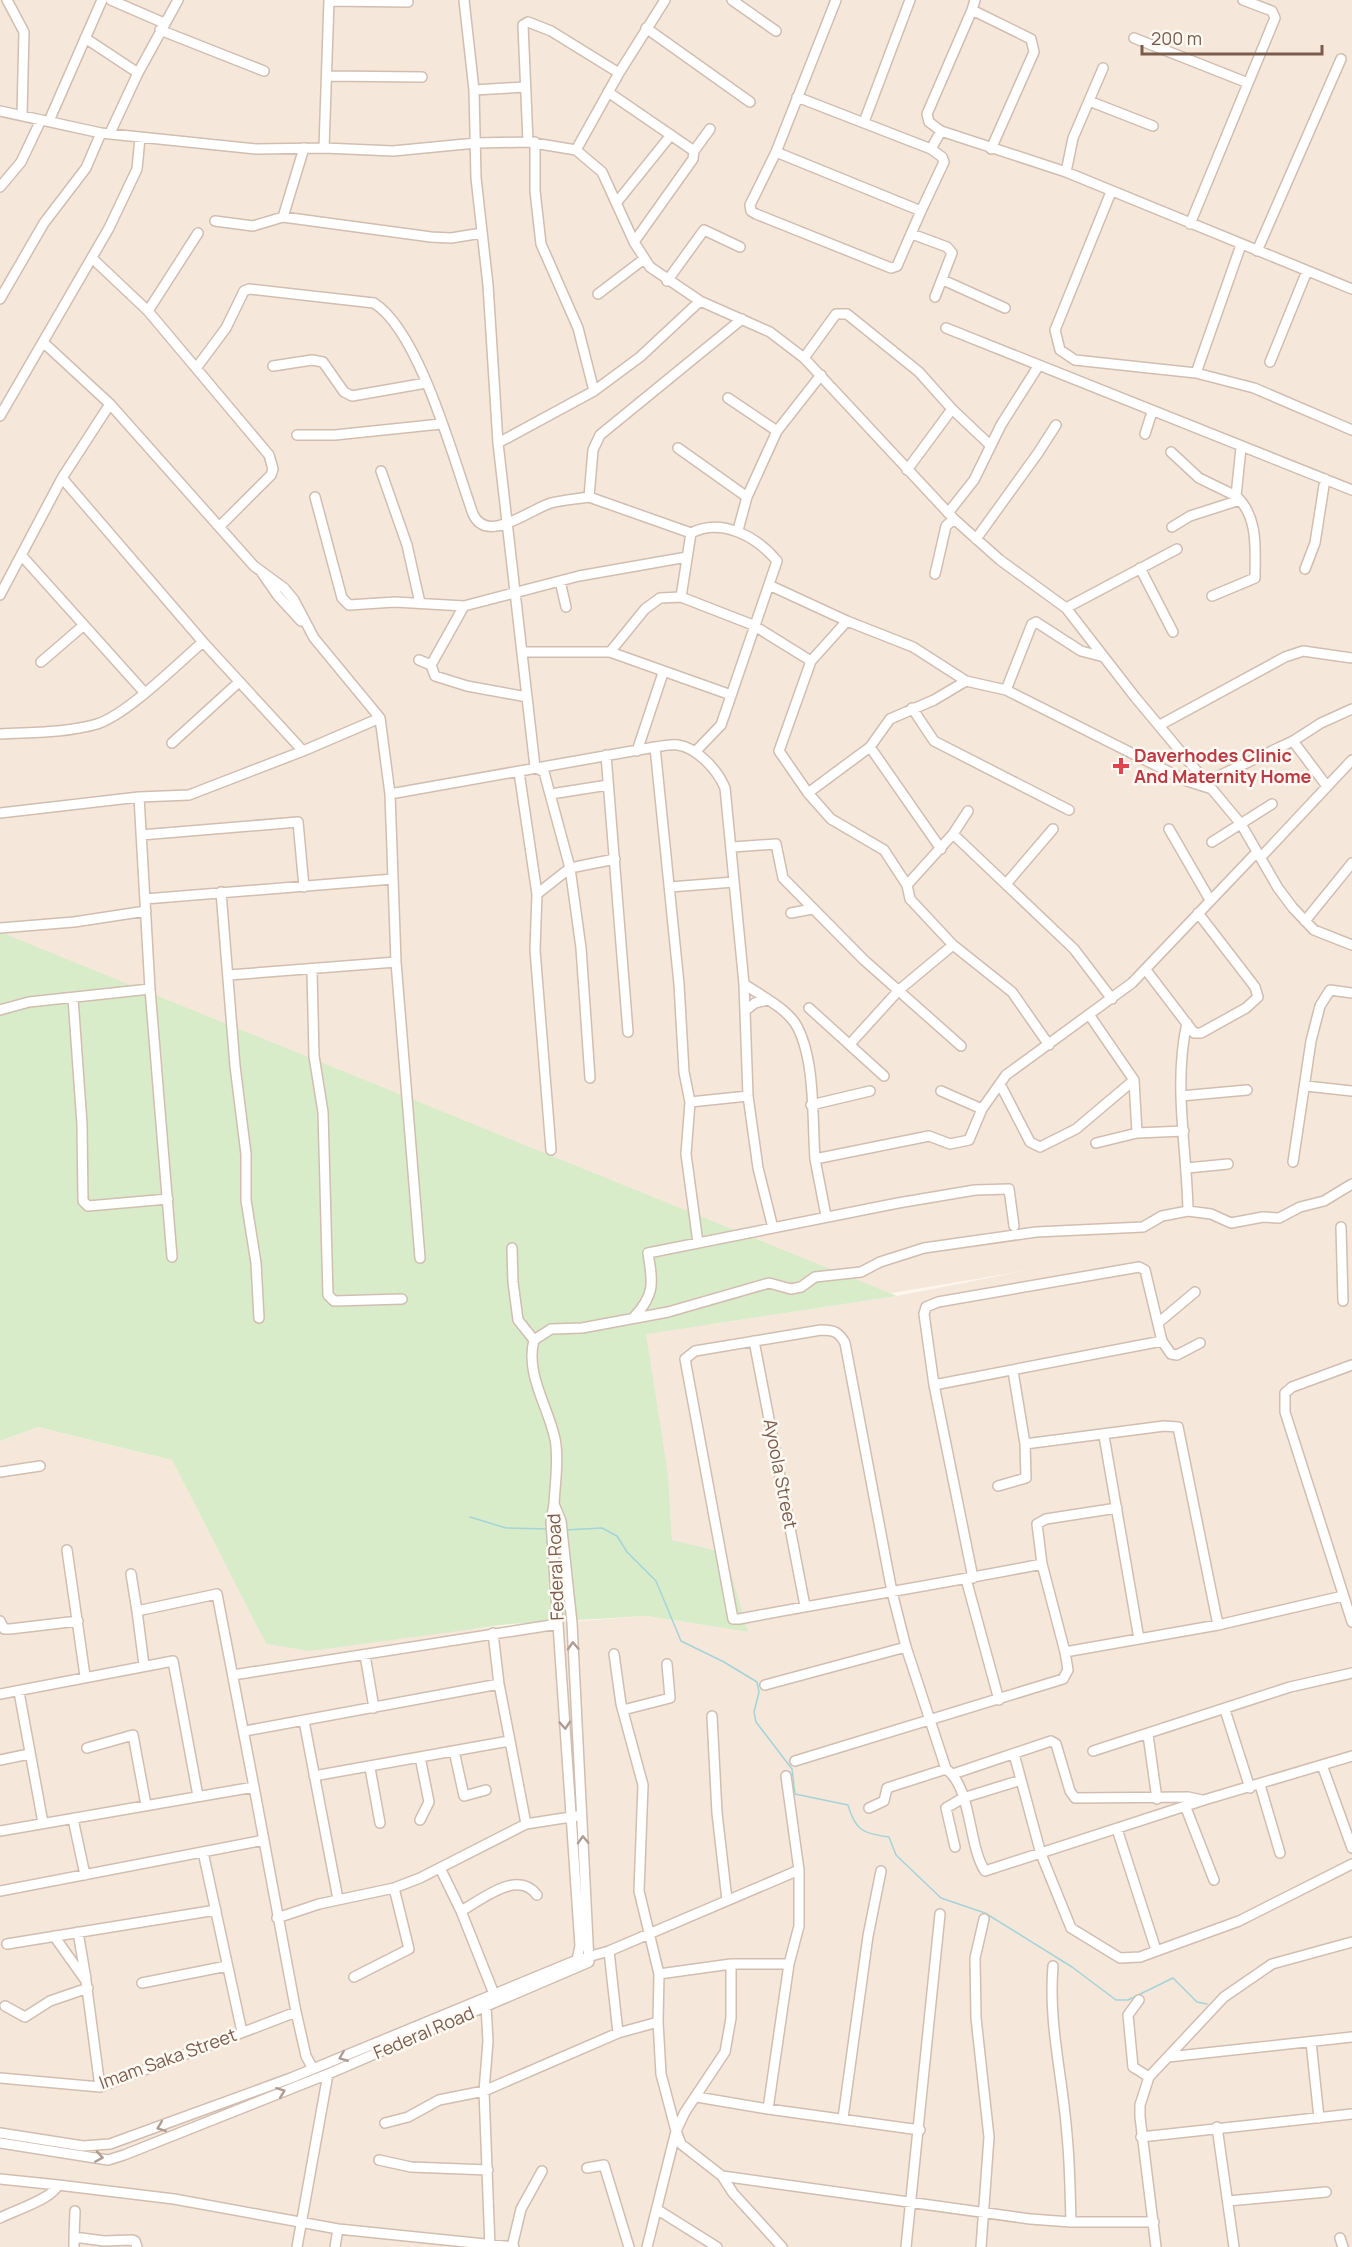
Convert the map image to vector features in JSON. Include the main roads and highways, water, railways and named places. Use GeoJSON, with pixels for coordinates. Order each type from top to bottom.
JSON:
{"type":"FeatureCollection","features":[{"type":"Feature","properties":{"kind":"waterway"},"geometry":{"type":"LineString","coordinates":[[470,1517],[506,1528],[548,1529]]}},
{"type":"Feature","properties":{"kind":"waterway"},"geometry":{"type":"LineString","coordinates":[[565,1530],[602,1528],[617,1536],[627,1552],[656,1581],[681,1641],[724,1662],[757,1682],[759,1692],[754,1712],[756,1722],[792,1769],[795,1794],[848,1805],[857,1825],[866,1832],[889,1837],[896,1855],[941,1898],[985,1913],[1072,1967],[1116,2000],[1128,2000],[1173,1978],[1197,2002],[1207,2004]]}},
{"type":"Feature","properties":{"kind":"place","name":"Daverhodes Clinic And Maternity Home"},"geometry":{"type":"Point","coordinates":[1121,766]}}]}
